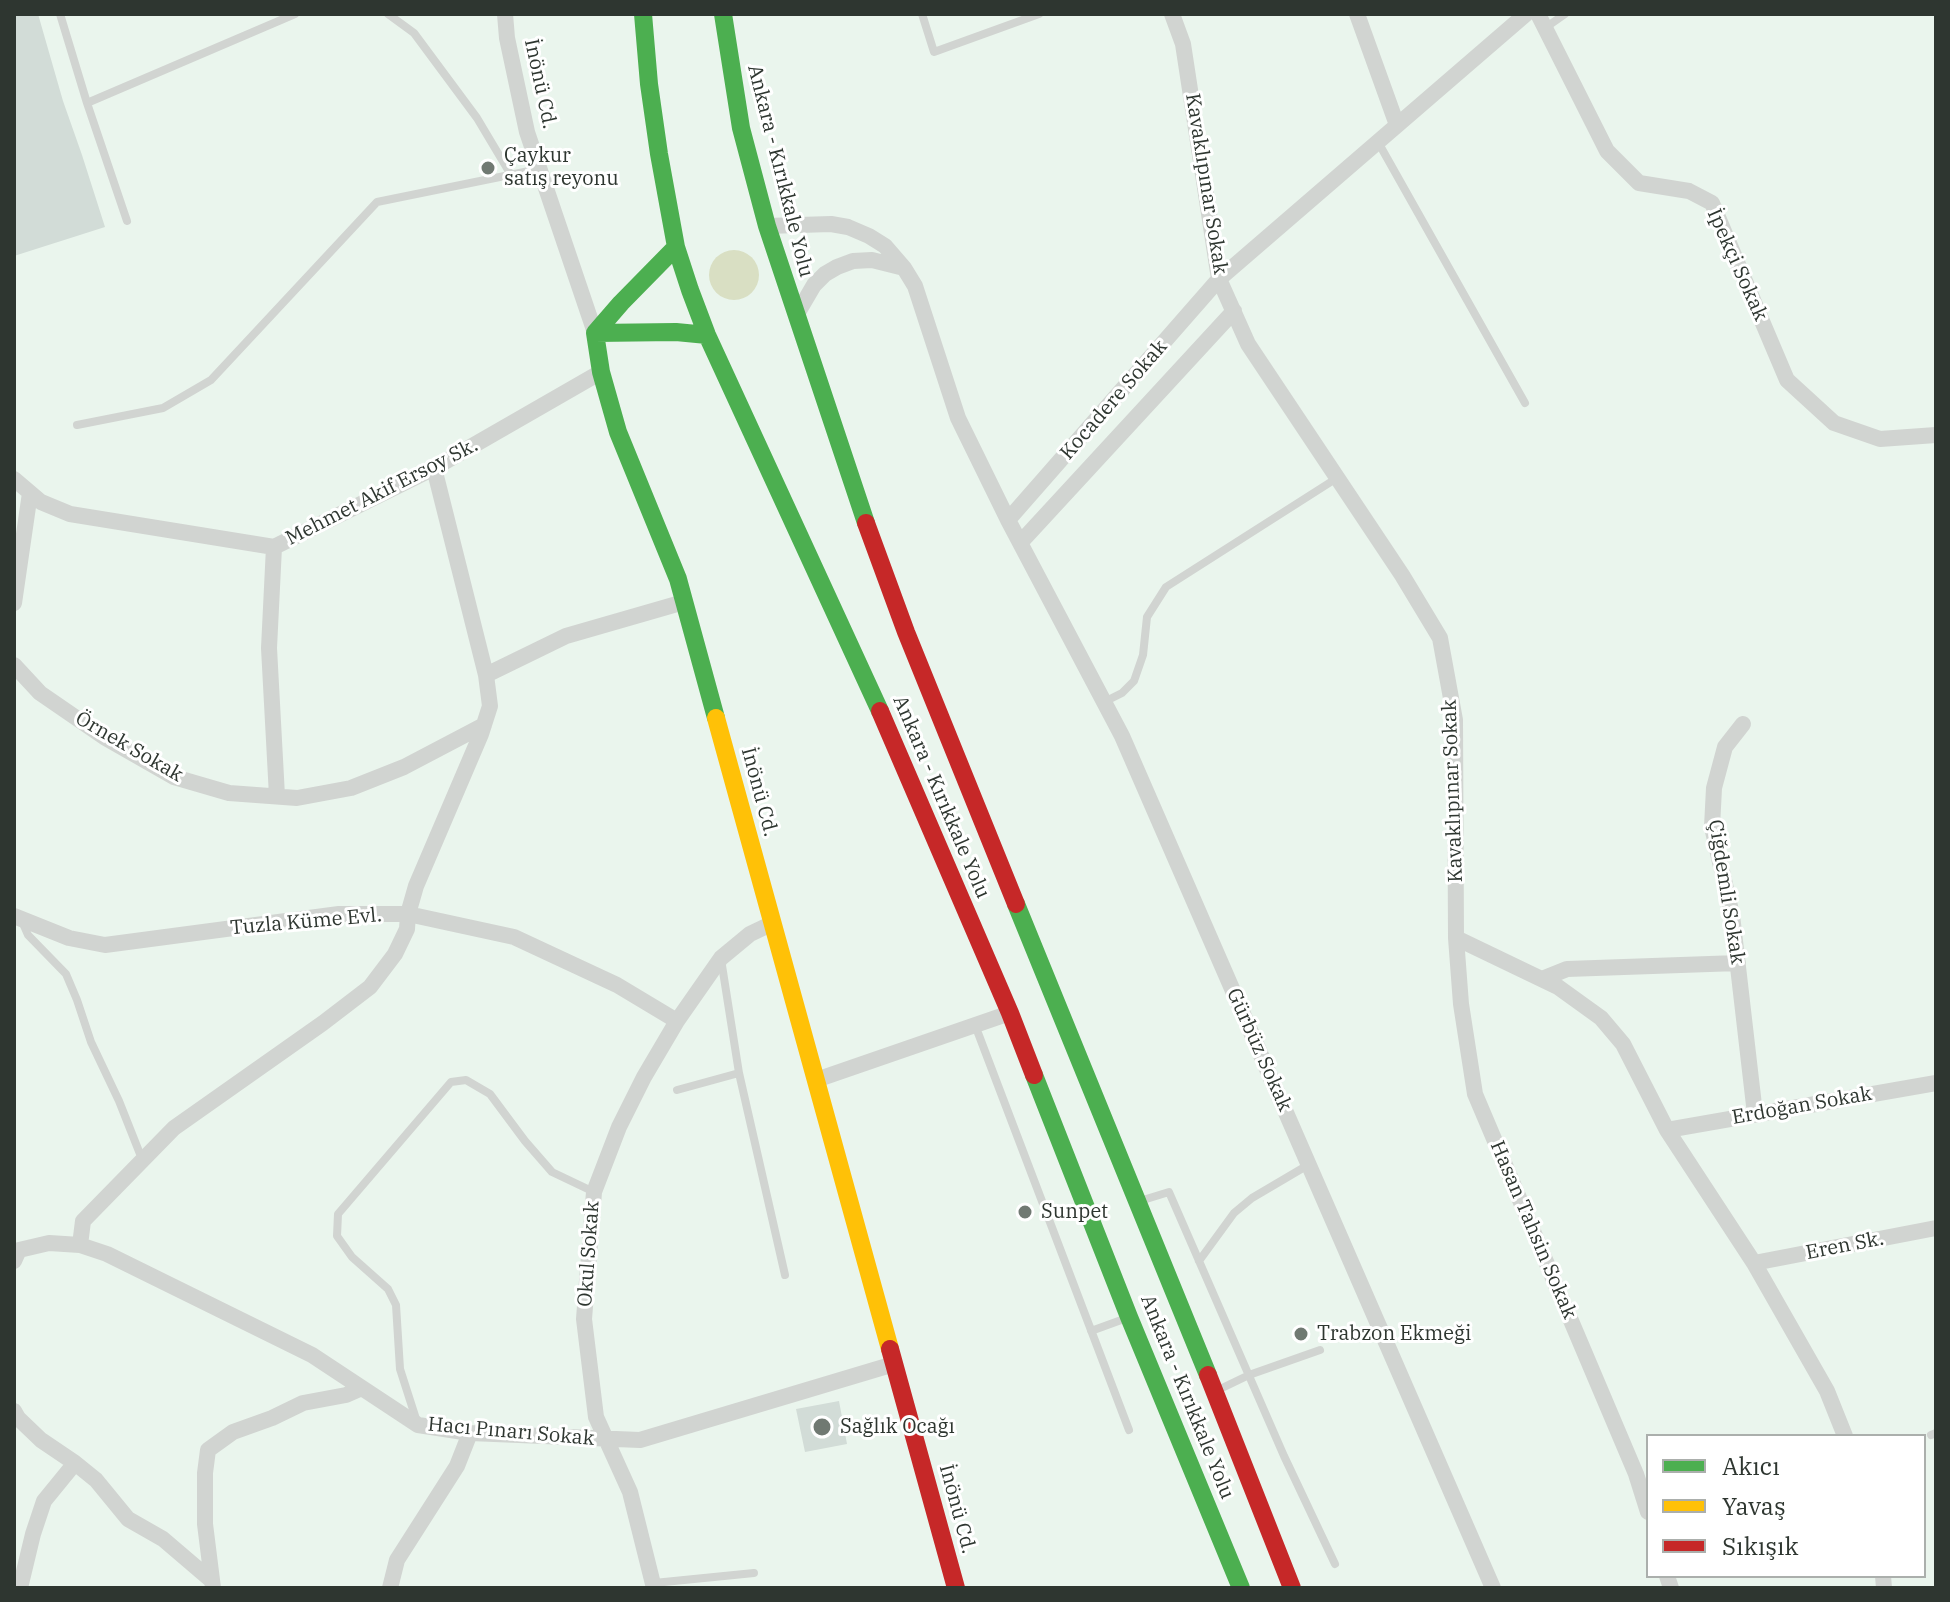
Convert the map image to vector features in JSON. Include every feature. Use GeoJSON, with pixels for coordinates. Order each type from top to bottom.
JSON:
{"type":"FeatureCollection","features":[{"type":"Feature","properties":{"kind":"main road","name":"Ankara - Kırıkkale Yolu"},"geometry":{"type":"LineString","coordinates":[[643,14],[649,84],[676,247],[707,335],[885,721],[1010,1013],[1129,1317],[1241,1588]]}},
{"type":"Feature","properties":{"kind":"main road","name":"Ankara - Kırıkkale Yolu"},"geometry":{"type":"LineString","coordinates":[[723,14],[741,128],[767,226],[863,514],[906,632],[1292,1588]]}},
{"type":"Feature","properties":{"kind":"main road"},"geometry":{"type":"LineString","coordinates":[[595,333],[676,247]]}},
{"type":"Feature","properties":{"kind":"main road"},"geometry":{"type":"LineString","coordinates":[[595,333],[676,332],[707,335]]}},
{"type":"Feature","properties":{"kind":"main road","name":"İnönü Cd."},"geometry":{"type":"LineString","coordinates":[[595,333],[601,372],[618,432],[678,579],[956,1588]]}},
{"type":"Feature","properties":{"kind":"street","name":"İnönü Cd."},"geometry":{"type":"LineString","coordinates":[[505,14],[507,38],[527,132],[595,333]]}},
{"type":"Feature","properties":{"kind":"street","name":"Kavaklıpınar Sokak"},"geometry":{"type":"LineString","coordinates":[[1172,14],[1183,44],[1219,279],[1248,344],[1402,575],[1440,638],[1455,720],[1456,938]]}},
{"type":"Feature","properties":{"kind":"street"},"geometry":{"type":"LineString","coordinates":[[1357,14],[1397,125]]}},
{"type":"Feature","properties":{"kind":"street","name":"Kocadere Sokak"},"geometry":{"type":"LineString","coordinates":[[1008,520],[1219,279],[1526,14]]}},
{"type":"Feature","properties":{"kind":"street","name":"İpekçi Sokak"},"geometry":{"type":"LineString","coordinates":[[1542,21],[1607,151],[1639,183],[1689,191],[1712,203],[1787,380],[1834,423],[1880,439],[1936,435]]}},
{"type":"Feature","properties":{"kind":"street","name":"Gürbüz Sokak"},"geometry":{"type":"LineString","coordinates":[[767,226],[831,224],[848,227],[885,246],[915,286],[958,418],[1122,736],[1493,1588]]}},
{"type":"Feature","properties":{"kind":"street"},"geometry":{"type":"LineString","coordinates":[[796,315],[814,285],[837,267],[853,261],[872,260],[904,268]]}},
{"type":"Feature","properties":{"kind":"street","name":"Kocadere Sokak"},"geometry":{"type":"LineString","coordinates":[[1020,543],[1234,311]]}},
{"type":"Feature","properties":{"kind":"street","name":"Mehmet Akif Ersoy Sk."},"geometry":{"type":"LineString","coordinates":[[14,479],[41,502],[70,514],[274,547],[434,468],[601,372]]}},
{"type":"Feature","properties":{"kind":"street"},"geometry":{"type":"LineString","coordinates":[[80,1245],[83,1221],[174,1128],[370,987],[395,954],[407,929],[416,886],[490,706],[486,675],[434,468]]}},
{"type":"Feature","properties":{"kind":"street"},"geometry":{"type":"LineString","coordinates":[[14,603],[30,493]]}},
{"type":"Feature","properties":{"kind":"street"},"geometry":{"type":"LineString","coordinates":[[274,547],[269,648],[277,796]]}},
{"type":"Feature","properties":{"kind":"street"},"geometry":{"type":"LineString","coordinates":[[486,675],[566,636],[684,602]]}},
{"type":"Feature","properties":{"kind":"street","name":"Örnek Sokak"},"geometry":{"type":"LineString","coordinates":[[14,665],[40,693],[104,737],[174,777],[229,793],[297,798],[351,788],[404,767],[484,725]]}},
{"type":"Feature","properties":{"kind":"street","name":"Çiğdemli Sokak"},"geometry":{"type":"LineString","coordinates":[[1743,724],[1725,747],[1714,788],[1712,827],[1732,915],[1755,1114]]}},
{"type":"Feature","properties":{"kind":"street","name":"Tuzla Küme Evl."},"geometry":{"type":"LineString","coordinates":[[18,918],[69,938],[105,945],[339,914],[408,914],[514,937],[617,985],[677,1021]]}},
{"type":"Feature","properties":{"kind":"street","name":"Okul Sokak"},"geometry":{"type":"LineString","coordinates":[[654,1586],[630,1492],[596,1417],[584,1319],[594,1192],[619,1127],[677,1021],[721,958],[750,934],[773,923]]}},
{"type":"Feature","properties":{"kind":"street"},"geometry":{"type":"LineString","coordinates":[[1456,938],[1558,987],[1601,1018],[1623,1044],[1667,1130],[1754,1263],[1827,1391],[1844,1434]]}},
{"type":"Feature","properties":{"kind":"street","name":"Hasan Tahsin Sokak"},"geometry":{"type":"LineString","coordinates":[[1456,938],[1461,1004],[1475,1094],[1636,1474],[1646,1506]]}},
{"type":"Feature","properties":{"kind":"street"},"geometry":{"type":"LineString","coordinates":[[1542,979],[1567,969],[1738,963]]}},
{"type":"Feature","properties":{"kind":"street"},"geometry":{"type":"LineString","coordinates":[[816,1080],[1010,1013]]}},
{"type":"Feature","properties":{"kind":"street","name":"Erdoğan Sokak"},"geometry":{"type":"LineString","coordinates":[[1667,1130],[1936,1083]]}},
{"type":"Feature","properties":{"kind":"street","name":"Eren Sk."},"geometry":{"type":"LineString","coordinates":[[1754,1263],[1936,1228]]}},
{"type":"Feature","properties":{"kind":"street","name":"Hacı Pınarı Sokak"},"geometry":{"type":"LineString","coordinates":[[16,1254],[49,1243],[80,1245],[107,1254],[312,1355],[418,1425],[470,1433],[640,1440],[894,1364]]}},
{"type":"Feature","properties":{"kind":"street"},"geometry":{"type":"LineString","coordinates":[[212,1584],[205,1524],[208,1450],[233,1432],[303,1403],[346,1395],[362,1388]]}},
{"type":"Feature","properties":{"kind":"street"},"geometry":{"type":"LineString","coordinates":[[14,1411],[41,1440],[96,1480],[128,1519],[163,1539],[212,1584]]}},
{"type":"Feature","properties":{"kind":"street"},"geometry":{"type":"LineString","coordinates":[[390,1588],[397,1560],[457,1466],[470,1433]]}},
{"type":"Feature","properties":{"kind":"street"},"geometry":{"type":"LineString","coordinates":[[20,1588],[44,1501],[75,1463]]}},
{"type":"Feature","properties":{"kind":"lane"},"geometry":{"type":"LineString","coordinates":[[60,14],[127,221]]}},
{"type":"Feature","properties":{"kind":"lane"},"geometry":{"type":"LineString","coordinates":[[87,103],[295,14]]}},
{"type":"Feature","properties":{"kind":"lane"},"geometry":{"type":"LineString","coordinates":[[388,14],[414,33],[477,118],[511,175]]}},
{"type":"Feature","properties":{"kind":"lane"},"geometry":{"type":"LineString","coordinates":[[922,14],[934,52],[1039,14]]}},
{"type":"Feature","properties":{"kind":"lane"},"geometry":{"type":"LineString","coordinates":[[1542,21],[1565,14]]}},
{"type":"Feature","properties":{"kind":"lane"},"geometry":{"type":"LineString","coordinates":[[1378,142],[1525,403]]}},
{"type":"Feature","properties":{"kind":"lane"},"geometry":{"type":"LineString","coordinates":[[77,425],[163,408],[211,380],[377,202],[540,169]]}},
{"type":"Feature","properties":{"kind":"lane"},"geometry":{"type":"LineString","coordinates":[[1104,702],[1122,693],[1134,681],[1143,655],[1147,617],[1166,587],[1337,477]]}},
{"type":"Feature","properties":{"kind":"lane"},"geometry":{"type":"LineString","coordinates":[[18,918],[28,935],[66,974],[91,1042],[142,1159]]}},
{"type":"Feature","properties":{"kind":"lane"},"geometry":{"type":"LineString","coordinates":[[721,958],[739,1073],[785,1275]]}},
{"type":"Feature","properties":{"kind":"lane"},"geometry":{"type":"LineString","coordinates":[[975,1025],[1129,1430]]}},
{"type":"Feature","properties":{"kind":"lane"},"geometry":{"type":"LineString","coordinates":[[677,1090],[739,1073]]}},
{"type":"Feature","properties":{"kind":"lane"},"geometry":{"type":"LineString","coordinates":[[418,1425],[400,1369],[396,1305],[388,1289],[352,1257],[337,1236],[338,1214],[451,1082],[466,1080],[490,1094],[552,1172],[594,1192]]}},
{"type":"Feature","properties":{"kind":"lane"},"geometry":{"type":"LineString","coordinates":[[1199,1261],[1234,1213],[1252,1198],[1309,1164]]}},
{"type":"Feature","properties":{"kind":"lane"},"geometry":{"type":"LineString","coordinates":[[1137,1202],[1169,1192],[1335,1564]]}},
{"type":"Feature","properties":{"kind":"lane"},"geometry":{"type":"LineString","coordinates":[[1091,1331],[1129,1317]]}},
{"type":"Feature","properties":{"kind":"lane"},"geometry":{"type":"LineString","coordinates":[[1214,1391],[1320,1350]]}},
{"type":"Feature","properties":{"kind":"lane"},"geometry":{"type":"LineString","coordinates":[[654,1586],[754,1573]]}},
{"type":"Feature","properties":{"kind":"green space"},"geometry":{"type":"Polygon","coordinates":[[[734,250],[752,257],[759,275],[752,293],[734,300],[716,293],[709,275],[716,257],[734,250]]]}},
{"type":"Feature","properties":{"kind":"building"},"geometry":{"type":"Polygon","coordinates":[[[14,14],[38,14],[105,227],[14,256],[14,14]]]}},
{"type":"Feature","properties":{"kind":"building","name":"Sağlık Ocağı"},"geometry":{"type":"Polygon","coordinates":[[[839,1401],[847,1444],[805,1452],[796,1409],[839,1401]]]}},
{"type":"Feature","properties":{"kind":"traffic: fast"},"geometry":{"type":"LineString","coordinates":[[643,14],[659,154],[676,247],[690,290],[707,335],[880,711]]}},
{"type":"Feature","properties":{"kind":"traffic: fast"},"geometry":{"type":"LineString","coordinates":[[723,14],[741,128],[767,226],[866,523]]}},
{"type":"Feature","properties":{"kind":"traffic: fast"},"geometry":{"type":"LineString","coordinates":[[595,333],[676,247]]}},
{"type":"Feature","properties":{"kind":"traffic: fast"},"geometry":{"type":"LineString","coordinates":[[595,333],[676,332],[707,335]]}},
{"type":"Feature","properties":{"kind":"traffic: fast"},"geometry":{"type":"LineString","coordinates":[[595,333],[601,372],[618,432],[678,579],[716,718]]}},
{"type":"Feature","properties":{"kind":"traffic: fast"},"geometry":{"type":"LineString","coordinates":[[1016,904],[1208,1375]]}},
{"type":"Feature","properties":{"kind":"traffic: fast"},"geometry":{"type":"LineString","coordinates":[[1034,1075],[1129,1317],[1241,1588]]}},
{"type":"Feature","properties":{"kind":"traffic: slow"},"geometry":{"type":"LineString","coordinates":[[716,718],[890,1349]]}},
{"type":"Feature","properties":{"kind":"traffic: jam"},"geometry":{"type":"LineString","coordinates":[[866,523],[906,632],[1016,904]]}},
{"type":"Feature","properties":{"kind":"traffic: jam"},"geometry":{"type":"LineString","coordinates":[[880,711],[1034,1075]]}},
{"type":"Feature","properties":{"kind":"traffic: jam"},"geometry":{"type":"LineString","coordinates":[[890,1349],[956,1588]]}},
{"type":"Feature","properties":{"kind":"traffic: jam"},"geometry":{"type":"LineString","coordinates":[[1208,1375],[1292,1588]]}},
{"type":"Feature","properties":{"kind":"place","name":"Çaykur satış reyonu"},"geometry":{"type":"Point","coordinates":[488,168]}},
{"type":"Feature","properties":{"kind":"place","name":"Sunpet"},"geometry":{"type":"Point","coordinates":[1025,1212]}},
{"type":"Feature","properties":{"kind":"place","name":"Trabzon Ekmeği"},"geometry":{"type":"Point","coordinates":[1301,1334]}},
{"type":"Feature","properties":{"kind":"place","name":"Sağlık Ocağı"},"geometry":{"type":"Point","coordinates":[822,1427]}}]}
